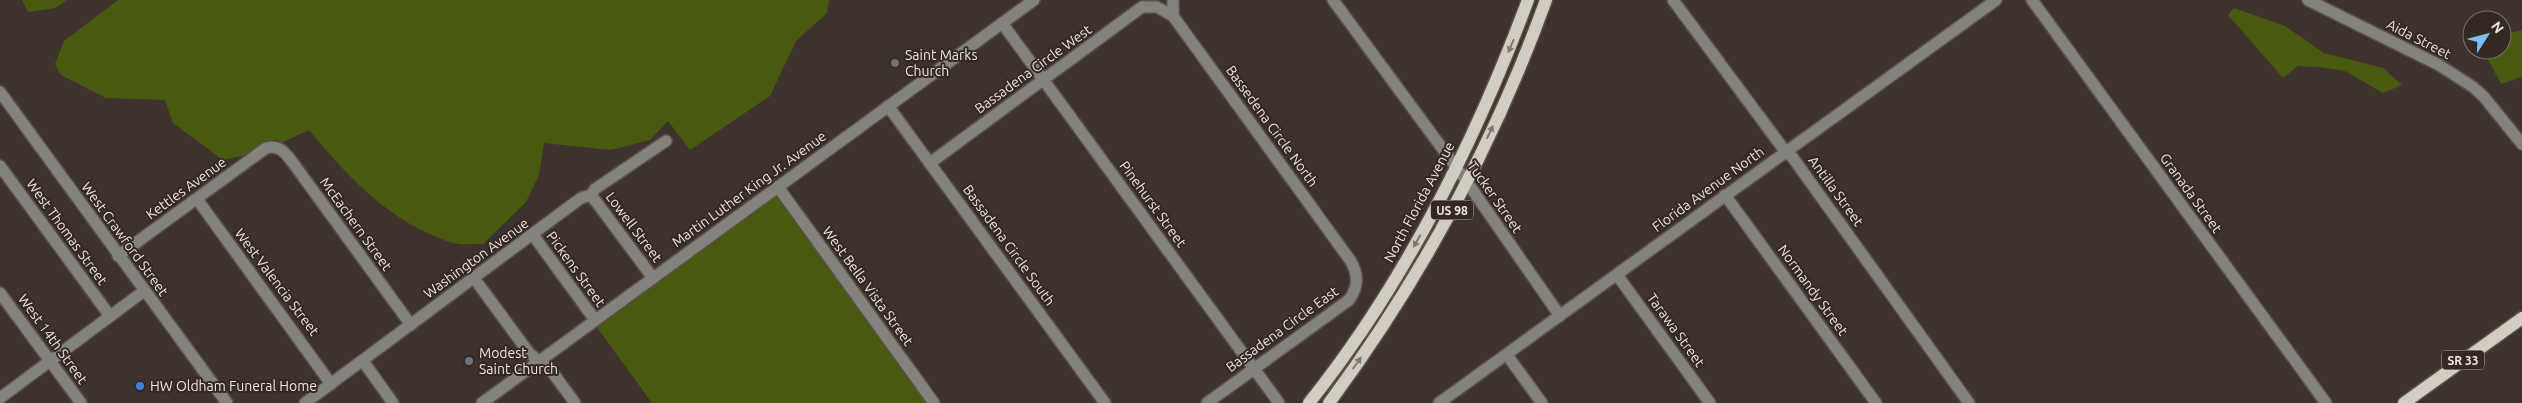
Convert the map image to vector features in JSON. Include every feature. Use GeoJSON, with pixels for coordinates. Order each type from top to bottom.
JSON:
{"type":"FeatureCollection","features":[{"type":"Feature","properties":{"kind":"main road","name":"North Florida Avenue"},"geometry":{"type":"LineString","coordinates":[[1310,403],[1406,260],[1456,167],[1492,91],[1528,0]]}},
{"type":"Feature","properties":{"kind":"main road","name":"US 98"},"geometry":{"type":"LineString","coordinates":[[1329,403],[1390,314],[1442,228],[1467,182],[1518,71],[1546,0]]}},
{"type":"Feature","properties":{"kind":"main road","name":"SR 33"},"geometry":{"type":"LineString","coordinates":[[2404,403],[2522,318]]}},
{"type":"Feature","properties":{"kind":"street","name":"Martin Luther King Jr. Avenue"},"geometry":{"type":"LineString","coordinates":[[482,403],[1034,0]]}},
{"type":"Feature","properties":{"kind":"street"},"geometry":{"type":"LineString","coordinates":[[1173,16],[1174,0]]}},
{"type":"Feature","properties":{"kind":"street","name":"Tucker Street"},"geometry":{"type":"LineString","coordinates":[[1333,0],[1467,182],[1560,316]]}},
{"type":"Feature","properties":{"kind":"street","name":"Antilla Street"},"geometry":{"type":"LineString","coordinates":[[1673,0],[1785,152],[1793,158],[1969,403]]}},
{"type":"Feature","properties":{"kind":"street","name":"Florida Avenue North"},"geometry":{"type":"LineString","coordinates":[[1439,403],[1508,355],[1996,0]]}},
{"type":"Feature","properties":{"kind":"street","name":"Granada Street"},"geometry":{"type":"LineString","coordinates":[[2032,0],[2326,403]]}},
{"type":"Feature","properties":{"kind":"street","name":"Aida Street"},"geometry":{"type":"LineString","coordinates":[[2308,0],[2439,66],[2466,82],[2484,97],[2522,144]]}},
{"type":"Feature","properties":{"kind":"street","name":"Bassadena Circle West"},"geometry":{"type":"LineString","coordinates":[[930,162],[1143,4],[1157,7]]}},
{"type":"Feature","properties":{"kind":"street","name":"Bassedena Circle North"},"geometry":{"type":"LineString","coordinates":[[1157,7],[1173,16],[1355,268]]}},
{"type":"Feature","properties":{"kind":"street","name":"Pinehurst Street"},"geometry":{"type":"LineString","coordinates":[[1002,23],[1279,403]]}},
{"type":"Feature","properties":{"kind":"street","name":"West Crawford Street"},"geometry":{"type":"LineString","coordinates":[[0,92],[227,403]]}},
{"type":"Feature","properties":{"kind":"street","name":"Bassadena Circle South"},"geometry":{"type":"LineString","coordinates":[[888,106],[1105,403]]}},
{"type":"Feature","properties":{"kind":"street","name":"Washington Avenue"},"geometry":{"type":"LineString","coordinates":[[305,403],[581,198],[590,195],[595,189],[666,141]]}},
{"type":"Feature","properties":{"kind":"street","name":"Kettles Avenue"},"geometry":{"type":"LineString","coordinates":[[118,256],[266,148],[273,146]]}},
{"type":"Feature","properties":{"kind":"street","name":"McEachern Street"},"geometry":{"type":"LineString","coordinates":[[273,146],[284,151],[411,325]]}},
{"type":"Feature","properties":{"kind":"street","name":"West Thomas Street"},"geometry":{"type":"LineString","coordinates":[[0,166],[110,316]]}},
{"type":"Feature","properties":{"kind":"street","name":"West Bella Vista Street"},"geometry":{"type":"LineString","coordinates":[[778,186],[934,403]]}},
{"type":"Feature","properties":{"kind":"street","name":"Lowell Street"},"geometry":{"type":"LineString","coordinates":[[590,195],[653,278]]}},
{"type":"Feature","properties":{"kind":"street","name":"Normandy Street"},"geometry":{"type":"LineString","coordinates":[[1725,196],[1876,403]]}},
{"type":"Feature","properties":{"kind":"street","name":"West Valencia Street"},"geometry":{"type":"LineString","coordinates":[[197,199],[332,384]]}},
{"type":"Feature","properties":{"kind":"street","name":"Pickens Street"},"geometry":{"type":"LineString","coordinates":[[533,235],[595,320]]}},
{"type":"Feature","properties":{"kind":"street","name":"Bassadena Circle East"},"geometry":{"type":"LineString","coordinates":[[1207,403],[1349,300],[1356,286],[1355,268]]}},
{"type":"Feature","properties":{"kind":"street","name":"Tarawa Street"},"geometry":{"type":"LineString","coordinates":[[1617,275],[1710,403]]}},
{"type":"Feature","properties":{"kind":"street"},"geometry":{"type":"LineString","coordinates":[[474,278],[529,353],[550,369],[575,403]]}},
{"type":"Feature","properties":{"kind":"street"},"geometry":{"type":"LineString","coordinates":[[0,398],[144,291]]}},
{"type":"Feature","properties":{"kind":"street","name":"West 14th Street"},"geometry":{"type":"LineString","coordinates":[[0,293],[82,403]]}},
{"type":"Feature","properties":{"kind":"street"},"geometry":{"type":"LineString","coordinates":[[1508,355],[1542,403]]}},
{"type":"Feature","properties":{"kind":"street"},"geometry":{"type":"LineString","coordinates":[[364,361],[394,403]]}},
{"type":"Feature","properties":{"kind":"green space"},"geometry":{"type":"Polygon","coordinates":[[[22,0],[67,0],[55,8],[28,12],[22,0]]]}},
{"type":"Feature","properties":{"kind":"green space"},"geometry":{"type":"Polygon","coordinates":[[[118,0],[829,0],[827,13],[796,41],[770,96],[690,150],[668,121],[650,140],[611,150],[544,143],[539,175],[526,202],[483,244],[460,244],[430,234],[390,211],[356,182],[309,130],[281,143],[277,140],[270,141],[250,154],[223,160],[173,123],[165,100],[106,98],[61,75],[55,64],[64,41],[118,0]]]}},
{"type":"Feature","properties":{"kind":"green space"},"geometry":{"type":"Polygon","coordinates":[[[2234,8],[2285,26],[2324,53],[2383,68],[2402,85],[2383,93],[2345,71],[2320,67],[2298,66],[2283,78],[2228,15],[2234,8]]]}},
{"type":"Feature","properties":{"kind":"green space"},"geometry":{"type":"Polygon","coordinates":[[[2522,30],[2522,77],[2501,84],[2488,60],[2512,60],[2512,32],[2522,30]]]}},
{"type":"Feature","properties":{"kind":"green space"},"geometry":{"type":"Polygon","coordinates":[[[777,194],[928,403],[652,403],[596,326],[777,194]]]}},
{"type":"Feature","properties":{"kind":"place","name":"Saint Marks Church"},"geometry":{"type":"Point","coordinates":[895,63]}},
{"type":"Feature","properties":{"kind":"place","name":"Modest Saint Church"},"geometry":{"type":"Point","coordinates":[469,361]}},
{"type":"Feature","properties":{"kind":"place","name":"HW Oldham Funeral Home"},"geometry":{"type":"Point","coordinates":[140,386]}}]}
